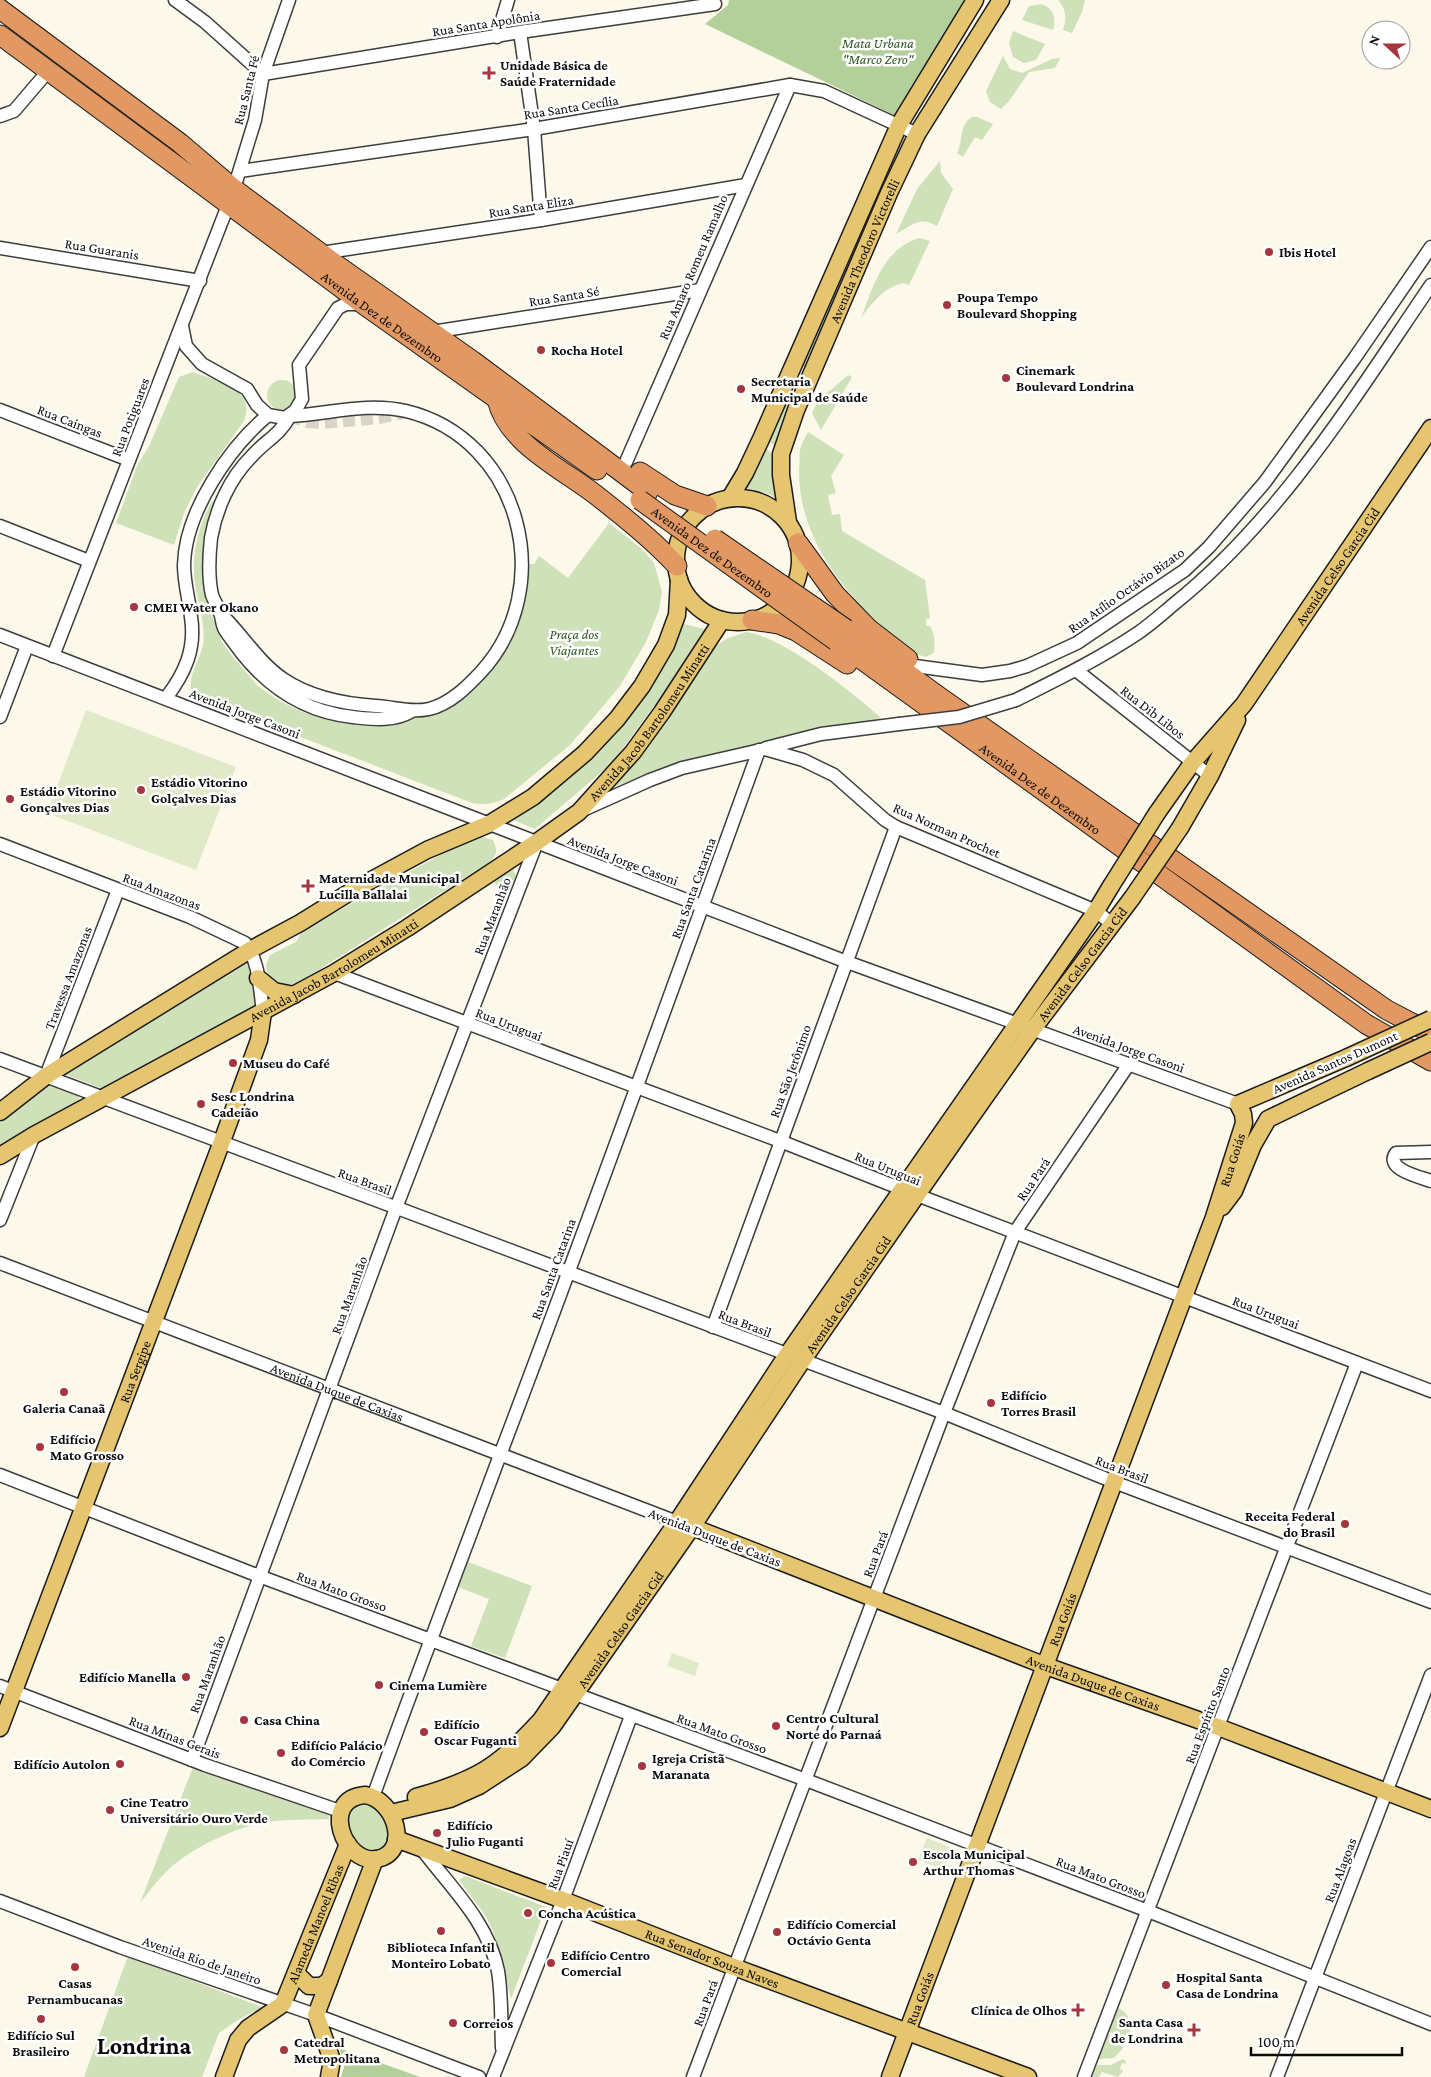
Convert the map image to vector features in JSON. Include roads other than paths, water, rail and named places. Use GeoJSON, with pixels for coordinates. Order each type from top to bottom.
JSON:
{"type":"FeatureCollection","features":[{"type":"Feature","properties":{"kind":"highway","name":"Avenida Dez de Dezembro"},"geometry":{"type":"LineString","coordinates":[[0,9],[180,143],[234,188],[363,304],[502,394],[841,635],[1366,1024],[1431,1061]]}},
{"type":"Feature","properties":{"kind":"highway","name":"Avenida Dez de Dezembro"},"geometry":{"type":"LineString","coordinates":[[0,34],[49,70],[234,188],[432,332],[502,394]]}},
{"type":"Feature","properties":{"kind":"highway"},"geometry":{"type":"LineString","coordinates":[[678,572],[665,552],[628,520],[541,456],[514,433],[504,420],[502,394],[542,402],[667,491],[684,499],[707,506]]}},
{"type":"Feature","properties":{"kind":"highway"},"geometry":{"type":"LineString","coordinates":[[798,543],[834,594],[869,629],[915,666],[943,709]]}},
{"type":"Feature","properties":{"kind":"highway"},"geometry":{"type":"LineString","coordinates":[[752,620],[779,624],[796,631],[870,681],[915,706],[943,709]]}},
{"type":"Feature","properties":{"kind":"highway","name":"Avenida Dez de Dezembro"},"geometry":{"type":"LineString","coordinates":[[943,709],[1388,1010],[1431,1033]]}},
{"type":"Feature","properties":{"kind":"main road","name":"Avenida Theodoro Victorelli"},"geometry":{"type":"LineString","coordinates":[[730,498],[745,473],[761,439],[899,125],[975,0]]}},
{"type":"Feature","properties":{"kind":"main road","name":"Avenida Theodoro Victorelli"},"geometry":{"type":"LineString","coordinates":[[788,522],[781,454],[802,396],[889,193],[917,134],[1001,0]]}},
{"type":"Feature","properties":{"kind":"main road","name":"Avenida Celso Garcia Cid"},"geometry":{"type":"LineString","coordinates":[[961,1118],[1017,1023],[1096,911],[1157,813],[1193,762],[1244,704],[1431,428]]}},
{"type":"Feature","properties":{"kind":"main road"},"geometry":{"type":"LineString","coordinates":[[743,497],[762,502],[779,512],[788,522],[798,543],[800,557],[799,572],[791,591],[777,608],[765,616],[737,622],[722,620],[708,614],[696,605],[686,593],[678,572],[677,552],[680,538],[687,525],[696,514],[707,506],[730,498],[743,497]]}},
{"type":"Feature","properties":{"kind":"main road","name":"Avenida Jacob Bartolomeu Minatti"},"geometry":{"type":"LineString","coordinates":[[0,1112],[46,1076],[250,950],[428,850],[489,824],[533,797],[585,753],[617,719],[642,686],[666,645],[677,615],[678,572]]}},
{"type":"Feature","properties":{"kind":"main road","name":"Avenida Jacob Bartolomeu Minatti"},"geometry":{"type":"LineString","coordinates":[[0,1156],[34,1134],[334,973],[407,928],[579,812],[633,752],[662,712],[722,620]]}},
{"type":"Feature","properties":{"kind":"main road","name":"Avenida Celso Garcia Cid"},"geometry":{"type":"LineString","coordinates":[[383,1805],[450,1799],[493,1779],[522,1758],[540,1741],[568,1692],[717,1476],[794,1358],[939,1149],[1132,898],[1183,823],[1210,776],[1244,704]]}},
{"type":"Feature","properties":{"kind":"main road"},"geometry":{"type":"LineString","coordinates":[[1168,798],[1178,798],[1185,807],[1183,823]]}},
{"type":"Feature","properties":{"kind":"main road"},"geometry":{"type":"LineString","coordinates":[[258,978],[274,991],[294,995]]}},
{"type":"Feature","properties":{"kind":"main road","name":"Rua Sergipe"},"geometry":{"type":"LineString","coordinates":[[0,1728],[7,1689],[83,1507],[222,1144],[259,1040],[263,1012]]}},
{"type":"Feature","properties":{"kind":"main road","name":"Avenida Santos Dumont"},"geometry":{"type":"LineString","coordinates":[[1238,1104],[1431,1019]]}},
{"type":"Feature","properties":{"kind":"main road","name":"Avenida Santos Dumont"},"geometry":{"type":"LineString","coordinates":[[1268,1119],[1431,1042]]}},
{"type":"Feature","properties":{"kind":"main road","name":"Rua Goiás"},"geometry":{"type":"LineString","coordinates":[[890,2077],[1214,1218],[1244,1123],[1243,1114],[1238,1104]]}},
{"type":"Feature","properties":{"kind":"main road","name":"Rua Goiás"},"geometry":{"type":"LineString","coordinates":[[1214,1218],[1234,1191],[1253,1145],[1268,1119]]}},
{"type":"Feature","properties":{"kind":"main road","name":"Avenida Duque de Caxias"},"geometry":{"type":"LineString","coordinates":[[684,1524],[1046,1666],[1218,1727],[1431,1809]]}},
{"type":"Feature","properties":{"kind":"main road"},"geometry":{"type":"LineString","coordinates":[[365,1795],[383,1805],[396,1826],[396,1839],[390,1851],[381,1858],[375,1859],[362,1856],[348,1844],[340,1826],[340,1811],[346,1802],[357,1796],[365,1795]]}},
{"type":"Feature","properties":{"kind":"main road","name":"Rua Senador Souza Naves"},"geometry":{"type":"LineString","coordinates":[[396,1839],[563,1900],[734,1967],[1028,2077]]}},
{"type":"Feature","properties":{"kind":"main road","name":"Alameda Manoel Ribas"},"geometry":{"type":"LineString","coordinates":[[283,2004],[348,1844]]}},
{"type":"Feature","properties":{"kind":"main road"},"geometry":{"type":"LineString","coordinates":[[329,2077],[332,2060],[316,2016],[375,1859]]}},
{"type":"Feature","properties":{"kind":"main road"},"geometry":{"type":"LineString","coordinates":[[296,1973],[309,1986],[321,1986],[329,1981]]}},
{"type":"Feature","properties":{"kind":"main road"},"geometry":{"type":"LineString","coordinates":[[224,2077],[238,2040],[248,2028],[283,2004]]}},
{"type":"Feature","properties":{"kind":"street"},"geometry":{"type":"LineString","coordinates":[[175,0],[205,22],[263,74]]}},
{"type":"Feature","properties":{"kind":"street","name":"Rua Santa Fé"},"geometry":{"type":"LineString","coordinates":[[234,188],[255,120],[263,74],[289,0]]}},
{"type":"Feature","properties":{"kind":"street"},"geometry":{"type":"LineString","coordinates":[[498,37],[508,0]]}},
{"type":"Feature","properties":{"kind":"street","name":"Rua Santa Apolônia"},"geometry":{"type":"LineString","coordinates":[[263,74],[520,32],[715,4]]}},
{"type":"Feature","properties":{"kind":"street"},"geometry":{"type":"LineString","coordinates":[[520,32],[534,129],[541,220]]}},
{"type":"Feature","properties":{"kind":"street"},"geometry":{"type":"LineString","coordinates":[[0,116],[14,111],[49,70]]}},
{"type":"Feature","properties":{"kind":"street","name":"Rua Santa Cecília"},"geometry":{"type":"LineString","coordinates":[[234,188],[534,129],[790,85],[824,91],[917,134]]}},
{"type":"Feature","properties":{"kind":"street","name":"Rua Amaro Romeu Ramalho"},"geometry":{"type":"LineString","coordinates":[[626,462],[790,85]]}},
{"type":"Feature","properties":{"kind":"street","name":"Rua Santa Eliza"},"geometry":{"type":"LineString","coordinates":[[321,253],[541,220],[746,184]]}},
{"type":"Feature","properties":{"kind":"street","name":"Rua Potiguares"},"geometry":{"type":"LineString","coordinates":[[53,656],[88,561],[182,326],[234,188]]}},
{"type":"Feature","properties":{"kind":"street","name":"Rua Atílio Octávio Bizato"},"geometry":{"type":"LineString","coordinates":[[915,666],[982,674],[1010,672],[1027,666],[1077,643],[1185,570],[1209,548],[1265,482],[1431,247]]}},
{"type":"Feature","properties":{"kind":"street","name":"Rua Guaranis"},"geometry":{"type":"LineString","coordinates":[[0,248],[200,280]]}},
{"type":"Feature","properties":{"kind":"street"},"geometry":{"type":"LineString","coordinates":[[579,812],[674,771],[821,734],[959,716],[1016,700],[1076,670],[1140,632],[1200,583],[1242,542],[1326,440],[1431,285]]}},
{"type":"Feature","properties":{"kind":"street","name":"Rua Santa Sé"},"geometry":{"type":"LineString","coordinates":[[432,332],[700,290]]}},
{"type":"Feature","properties":{"kind":"street"},"geometry":{"type":"LineString","coordinates":[[182,326],[186,346],[197,359],[202,364],[247,389],[257,405],[268,415],[279,418],[290,416],[367,407],[406,412],[448,427],[466,440],[502,484],[512,507],[520,544],[522,568],[519,596],[511,626],[492,660],[470,683],[439,706],[412,711],[345,703],[298,688],[282,679],[220,613],[212,594],[210,565],[212,537],[218,513],[228,489],[242,466],[260,448],[282,431],[290,416],[300,406],[302,399],[299,365],[338,308],[346,304],[363,304]]}},
{"type":"Feature","properties":{"kind":"street","name":"Rua Caingas"},"geometry":{"type":"LineString","coordinates":[[0,410],[129,460]]}},
{"type":"Feature","properties":{"kind":"street"},"geometry":{"type":"LineString","coordinates":[[166,698],[186,668],[192,648],[193,632],[185,593],[184,564],[190,528],[204,494],[243,440],[268,415]]}},
{"type":"Feature","properties":{"kind":"street"},"geometry":{"type":"LineString","coordinates":[[0,526],[88,561]]}},
{"type":"Feature","properties":{"kind":"street","name":"Avenida Jorge Casoni"},"geometry":{"type":"LineString","coordinates":[[0,636],[166,698],[847,962],[1238,1104]]}},
{"type":"Feature","properties":{"kind":"street"},"geometry":{"type":"LineString","coordinates":[[0,717],[27,646]]}},
{"type":"Feature","properties":{"kind":"street","name":"Rua Dib Libos"},"geometry":{"type":"LineString","coordinates":[[1076,670],[1210,776]]}},
{"type":"Feature","properties":{"kind":"street","name":"Rua Norman Prochet"},"geometry":{"type":"LineString","coordinates":[[762,749],[803,760],[834,775],[885,820],[896,827],[1096,911],[1112,924]]}},
{"type":"Feature","properties":{"kind":"street","name":"Rua Santa Catarina"},"geometry":{"type":"LineString","coordinates":[[383,1805],[429,1640],[500,1455],[762,749]]}},
{"type":"Feature","properties":{"kind":"street","name":"Rua São Jerônimo"},"geometry":{"type":"LineString","coordinates":[[713,1327],[896,827]]}},
{"type":"Feature","properties":{"kind":"street","name":"Rua Maranhão"},"geometry":{"type":"LineString","coordinates":[[192,1760],[396,1208],[537,842]]}},
{"type":"Feature","properties":{"kind":"street","name":"Rua Amazonas"},"geometry":{"type":"LineString","coordinates":[[0,844],[220,930],[245,943],[250,950]]}},
{"type":"Feature","properties":{"kind":"street","name":"Travessa Amazonas"},"geometry":{"type":"LineString","coordinates":[[46,1076],[118,890]]}},
{"type":"Feature","properties":{"kind":"street"},"geometry":{"type":"LineString","coordinates":[[250,950],[258,978],[263,1012]]}},
{"type":"Feature","properties":{"kind":"street","name":"Rua Uruguai"},"geometry":{"type":"LineString","coordinates":[[334,973],[780,1141],[1431,1391]]}},
{"type":"Feature","properties":{"kind":"street","name":"Rua Brasil"},"geometry":{"type":"LineString","coordinates":[[0,1059],[222,1144],[944,1413],[1114,1482],[1431,1602]]}},
{"type":"Feature","properties":{"kind":"street","name":"Rua Pará"},"geometry":{"type":"LineString","coordinates":[[693,2077],[944,1413],[1015,1232],[1129,1064]]}},
{"type":"Feature","properties":{"kind":"street"},"geometry":{"type":"LineString","coordinates":[[0,1220],[34,1134]]}},
{"type":"Feature","properties":{"kind":"street"},"geometry":{"type":"LineString","coordinates":[[1431,1152],[1396,1153],[1393,1157],[1393,1162],[1397,1167],[1431,1181]]}},
{"type":"Feature","properties":{"kind":"street","name":"Avenida Duque de Caxias"},"geometry":{"type":"LineString","coordinates":[[0,1263],[684,1524]]}},
{"type":"Feature","properties":{"kind":"street","name":"Rua Espírito Santo"},"geometry":{"type":"LineString","coordinates":[[1084,2077],[1357,1363]]}},
{"type":"Feature","properties":{"kind":"street","name":"Rua Mato Grosso"},"geometry":{"type":"LineString","coordinates":[[0,1475],[259,1576],[978,1845],[1431,2024]]}},
{"type":"Feature","properties":{"kind":"street","name":"Rua Alagoas"},"geometry":{"type":"LineString","coordinates":[[1277,2077],[1431,1674]]}},
{"type":"Feature","properties":{"kind":"street","name":"Rua Minas Gerais"},"geometry":{"type":"LineString","coordinates":[[7,1689],[192,1760],[340,1811]]}},
{"type":"Feature","properties":{"kind":"street","name":"Rua Piauí"},"geometry":{"type":"LineString","coordinates":[[493,2077],[563,1900],[631,1716]]}},
{"type":"Feature","properties":{"kind":"street"},"geometry":{"type":"LineString","coordinates":[[421,1848],[456,1889],[477,1919],[494,1955],[500,1984],[502,2055]]}},
{"type":"Feature","properties":{"kind":"street","name":"Avenida Rio de Janeiro"},"geometry":{"type":"LineString","coordinates":[[0,1901],[120,1947],[283,2004],[479,2077]]}},
{"type":"Feature","properties":{"kind":"tunnel"},"geometry":{"type":"LineString","coordinates":[[290,416],[308,422],[322,423],[380,418],[407,412]]}},
{"type":"Feature","properties":{"kind":"place","name":"Unidade Básica de Saúde Fraternidade"},"geometry":{"type":"Point","coordinates":[489,73]}},
{"type":"Feature","properties":{"kind":"place","name":"Ibis Hotel"},"geometry":{"type":"Point","coordinates":[1269,252]}},
{"type":"Feature","properties":{"kind":"place","name":"Poupa Tempo Boulevard Shopping"},"geometry":{"type":"Point","coordinates":[947,305]}},
{"type":"Feature","properties":{"kind":"place","name":"Rocha Hotel"},"geometry":{"type":"Point","coordinates":[541,350]}},
{"type":"Feature","properties":{"kind":"place","name":"Cinemark Boulevard Londrina"},"geometry":{"type":"Point","coordinates":[1006,378]}},
{"type":"Feature","properties":{"kind":"place","name":"Secretaria Municipal de Saúde"},"geometry":{"type":"Point","coordinates":[741,389]}},
{"type":"Feature","properties":{"kind":"place","name":"CMEI Water Okano"},"geometry":{"type":"Point","coordinates":[134,607]}},
{"type":"Feature","properties":{"kind":"place","name":"Estádio Vitorino Golçalves Dias"},"geometry":{"type":"Point","coordinates":[141,790]}},
{"type":"Feature","properties":{"kind":"place","name":"Estádio Vitorino Gonçalves Dias"},"geometry":{"type":"Point","coordinates":[10,799]}},
{"type":"Feature","properties":{"kind":"place","name":"Maternidade Municipal Lucilla Ballalai"},"geometry":{"type":"Point","coordinates":[308,886]}},
{"type":"Feature","properties":{"kind":"place","name":"Museu do Café"},"geometry":{"type":"Point","coordinates":[233,1063]}},
{"type":"Feature","properties":{"kind":"place","name":"Sesc Londrina Cadeião"},"geometry":{"type":"Point","coordinates":[201,1104]}},
{"type":"Feature","properties":{"kind":"place","name":"Galeria Canaã"},"geometry":{"type":"Point","coordinates":[64,1392]}},
{"type":"Feature","properties":{"kind":"place","name":"Edifício Torres Brasil"},"geometry":{"type":"Point","coordinates":[991,1403]}},
{"type":"Feature","properties":{"kind":"place","name":"Edifício Mato Grosso"},"geometry":{"type":"Point","coordinates":[40,1447]}},
{"type":"Feature","properties":{"kind":"place","name":"Receita Federal do Brasil"},"geometry":{"type":"Point","coordinates":[1345,1524]}},
{"type":"Feature","properties":{"kind":"place","name":"Edifício Manella"},"geometry":{"type":"Point","coordinates":[186,1677]}},
{"type":"Feature","properties":{"kind":"place","name":"Cinema Lumière"},"geometry":{"type":"Point","coordinates":[379,1685]}},
{"type":"Feature","properties":{"kind":"place","name":"Casa China"},"geometry":{"type":"Point","coordinates":[244,1720]}},
{"type":"Feature","properties":{"kind":"place","name":"Centro Cultural Norte do Parnaá"},"geometry":{"type":"Point","coordinates":[776,1726]}},
{"type":"Feature","properties":{"kind":"place","name":"Edifício Oscar Fuganti"},"geometry":{"type":"Point","coordinates":[424,1732]}},
{"type":"Feature","properties":{"kind":"place","name":"Edifício Palácio do Comércio"},"geometry":{"type":"Point","coordinates":[281,1753]}},
{"type":"Feature","properties":{"kind":"place","name":"Edifício Autolon"},"geometry":{"type":"Point","coordinates":[120,1764]}},
{"type":"Feature","properties":{"kind":"place","name":"Igreja Cristã Maranata"},"geometry":{"type":"Point","coordinates":[642,1766]}},
{"type":"Feature","properties":{"kind":"place","name":"Cine Teatro Universitário Ouro Verde"},"geometry":{"type":"Point","coordinates":[110,1810]}},
{"type":"Feature","properties":{"kind":"place","name":"Edifício Julio Fuganti"},"geometry":{"type":"Point","coordinates":[437,1833]}},
{"type":"Feature","properties":{"kind":"place","name":"Escola Municipal Arthur Thomas"},"geometry":{"type":"Point","coordinates":[913,1862]}},
{"type":"Feature","properties":{"kind":"place","name":"Concha Acústica"},"geometry":{"type":"Point","coordinates":[528,1913]}},
{"type":"Feature","properties":{"kind":"place","name":"Biblioteca Infantil Monteiro Lobato"},"geometry":{"type":"Point","coordinates":[441,1931]}},
{"type":"Feature","properties":{"kind":"place","name":"Edifício Comercial Octávio Genta"},"geometry":{"type":"Point","coordinates":[777,1932]}},
{"type":"Feature","properties":{"kind":"place","name":"Edifício Centro Comercial"},"geometry":{"type":"Point","coordinates":[551,1963]}},
{"type":"Feature","properties":{"kind":"place","name":"Casas Pernambucanas"},"geometry":{"type":"Point","coordinates":[75,1967]}},
{"type":"Feature","properties":{"kind":"place","name":"Hospital Santa Casa de Londrina"},"geometry":{"type":"Point","coordinates":[1166,1985]}},
{"type":"Feature","properties":{"kind":"place","name":"Clínica de Olhos"},"geometry":{"type":"Point","coordinates":[1078,2010]}},
{"type":"Feature","properties":{"kind":"place","name":"Edifício Sul Brasileiro"},"geometry":{"type":"Point","coordinates":[41,2019]}},
{"type":"Feature","properties":{"kind":"place","name":"Correios"},"geometry":{"type":"Point","coordinates":[453,2023]}},
{"type":"Feature","properties":{"kind":"place","name":"Santa Casa de Londrina"},"geometry":{"type":"Point","coordinates":[1194,2030]}},
{"type":"Feature","properties":{"kind":"place","name":"Catedral Metropolitana"},"geometry":{"type":"Point","coordinates":[284,2050]}},
{"type":"Feature","properties":{"kind":"district","name":"Londrina"},"geometry":{"type":"Point","coordinates":[144,2045]}},
{"type":"Feature","properties":{"kind":"park label","name":"Mata Urbana \"Marco Zero\""},"geometry":{"type":"Point","coordinates":[878,52]}},
{"type":"Feature","properties":{"kind":"park label","name":"Praça dos Viajantes"},"geometry":{"type":"Point","coordinates":[574,642]}}]}
